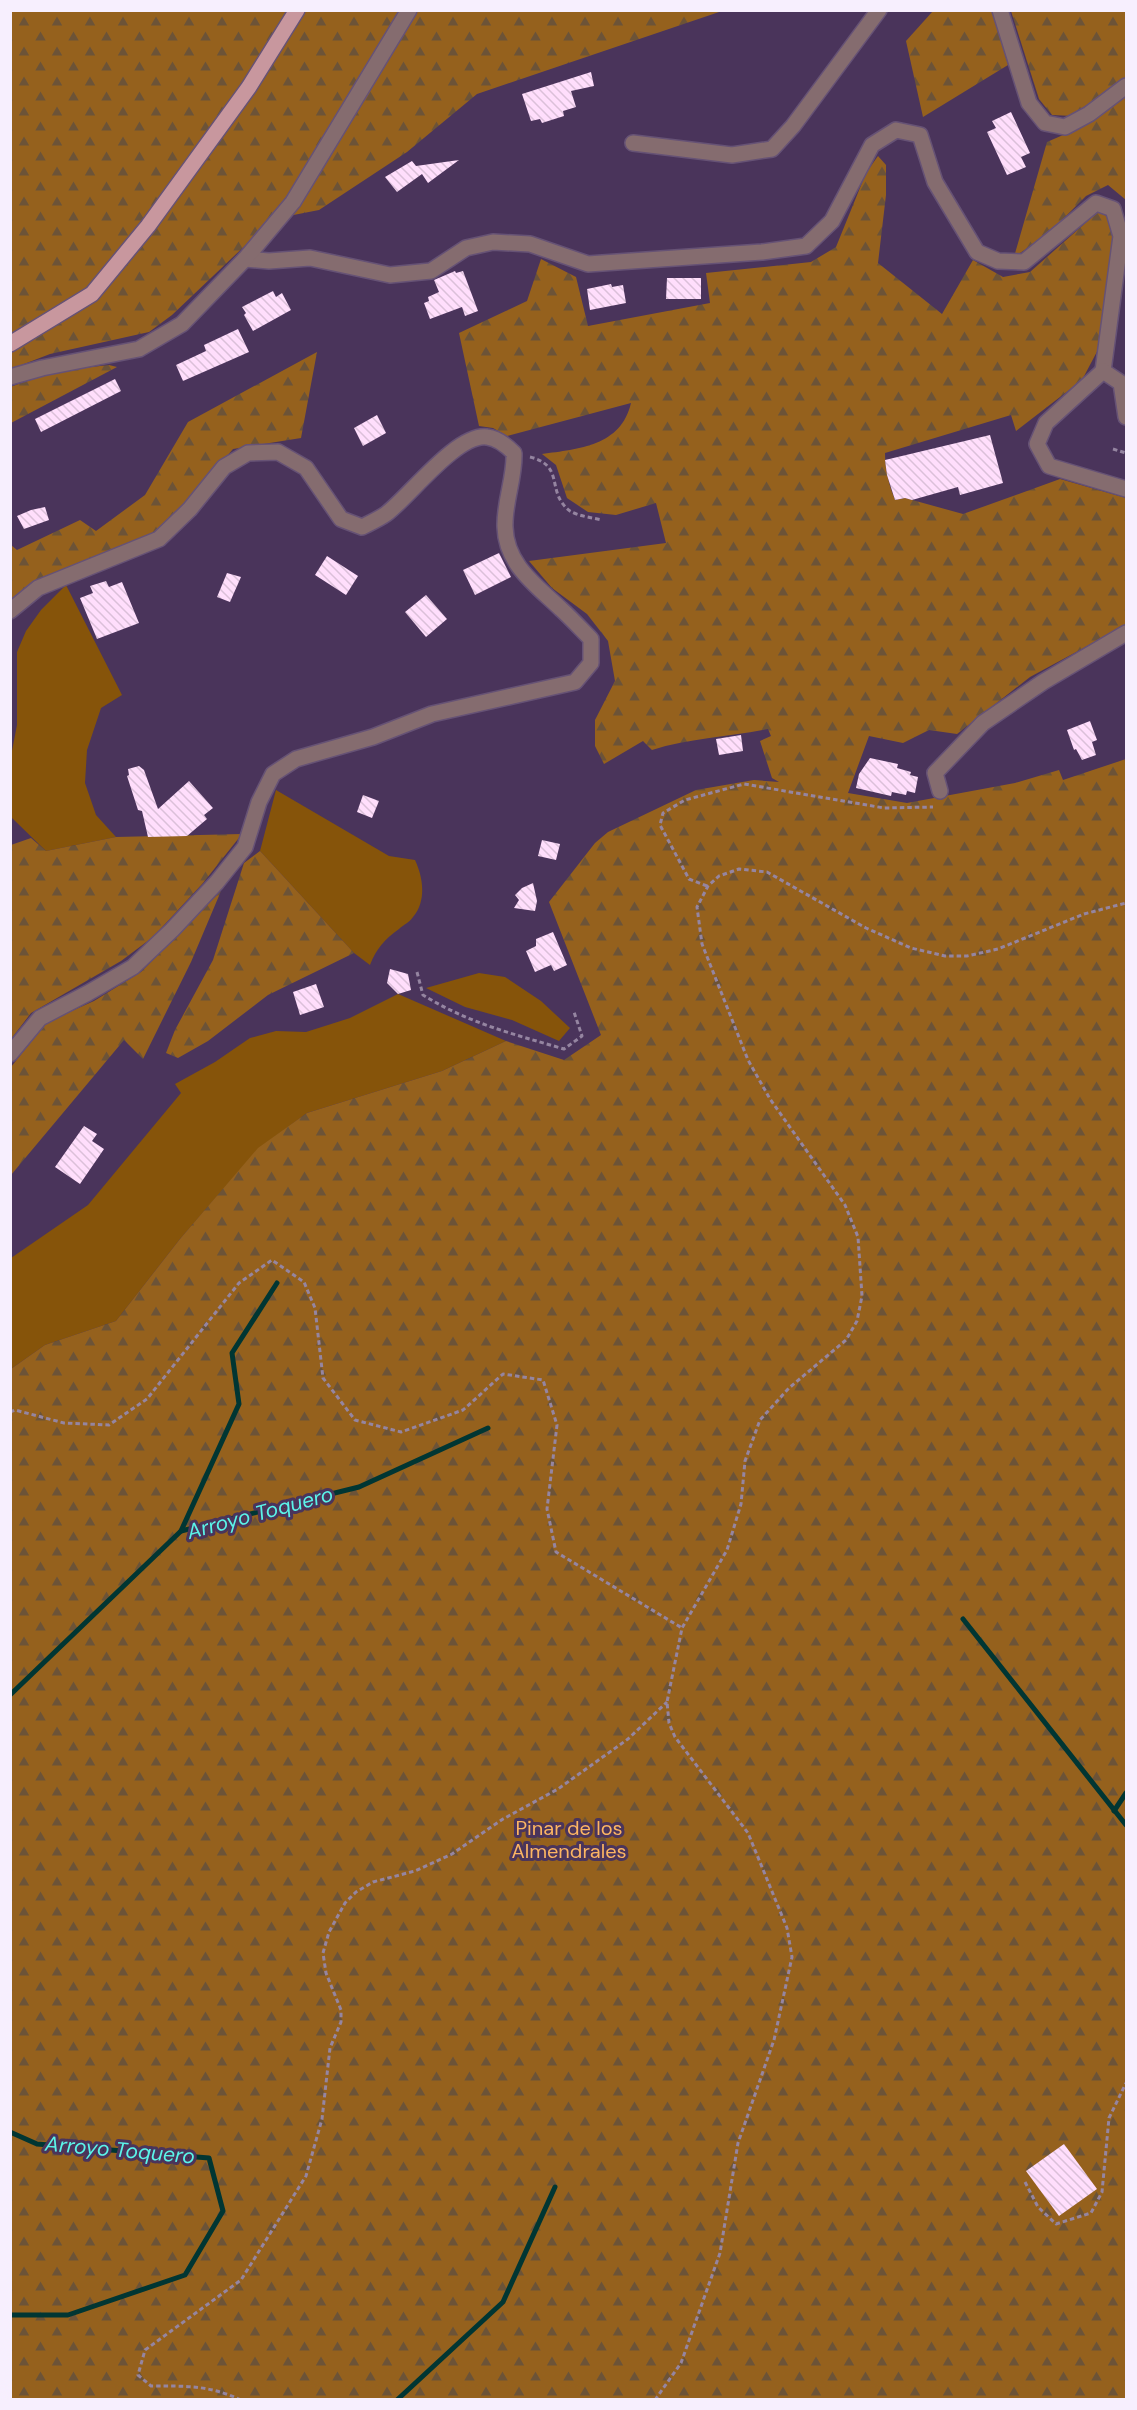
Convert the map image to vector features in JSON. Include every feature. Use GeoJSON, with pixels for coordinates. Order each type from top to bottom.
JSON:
{"type":"FeatureCollection","features":[{"type":"Feature","properties":{"kind":"main road"},"geometry":{"type":"LineString","coordinates":[[10,344],[92,294],[148,226],[249,87],[297,10]]}},
{"type":"Feature","properties":{"kind":"street"},"geometry":{"type":"LineString","coordinates":[[10,377],[62,363],[139,349],[182,324],[244,259],[293,202],[409,10]]}},
{"type":"Feature","properties":{"kind":"street"},"geometry":{"type":"LineString","coordinates":[[633,143],[732,155],[772,149],[793,126],[879,10]]}},
{"type":"Feature","properties":{"kind":"street"},"geometry":{"type":"LineString","coordinates":[[1000,10],[1029,103],[1046,123],[1065,127],[1089,114],[1126,86]]}},
{"type":"Feature","properties":{"kind":"street"},"geometry":{"type":"LineString","coordinates":[[244,259],[269,261],[310,258],[390,275],[431,271],[466,248],[493,242],[530,244],[588,264],[762,252],[806,246],[832,221],[872,145],[896,130],[921,135],[935,182],[964,231],[977,252],[998,261],[1024,262],[1096,203],[1113,209],[1121,236],[1103,371],[1046,423],[1037,444],[1049,466],[1126,489]]}},
{"type":"Feature","properties":{"kind":"street"},"geometry":{"type":"LineString","coordinates":[[1103,371],[1124,377],[1126,417]]}},
{"type":"Feature","properties":{"kind":"street"},"geometry":{"type":"LineString","coordinates":[[10,611],[38,588],[159,539],[190,508],[224,467],[248,453],[278,452],[306,468],[341,519],[362,527],[386,515],[434,467],[464,444],[486,436],[505,444],[514,453],[515,470],[505,527],[509,553],[528,580],[591,639],[591,663],[575,682],[432,714],[374,737],[296,759],[273,774],[259,802],[245,847],[202,898],[133,967],[40,1018],[10,1054]]}},
{"type":"Feature","properties":{"kind":"street"},"geometry":{"type":"LineString","coordinates":[[940,791],[935,773],[983,723],[1043,682],[1126,633]]}},
{"type":"Feature","properties":{"kind":"path"},"geometry":{"type":"LineString","coordinates":[[1113,449],[1126,453]]}},
{"type":"Feature","properties":{"kind":"path"},"geometry":{"type":"LineString","coordinates":[[514,453],[543,460],[553,473],[557,496],[571,512],[602,520]]}},
{"type":"Feature","properties":{"kind":"path"},"geometry":{"type":"LineString","coordinates":[[708,886],[689,879],[660,825],[663,813],[685,800],[744,784],[884,808],[943,808]]}},
{"type":"Feature","properties":{"kind":"path"},"geometry":{"type":"LineString","coordinates":[[655,2400],[681,2363],[720,2253],[738,2144],[774,2040],[792,1957],[787,1928],[748,1833],[675,1737],[669,1723],[668,1702],[682,1628],[727,1550],[741,1504],[745,1461],[760,1420],[789,1388],[846,1340],[857,1321],[862,1296],[858,1237],[845,1205],[770,1099],[748,1060],[702,944],[697,907],[708,886],[718,876],[739,869],[768,872],[866,928],[911,948],[967,956],[998,949],[1084,914],[1126,903]]}},
{"type":"Feature","properties":{"kind":"path"},"geometry":{"type":"LineString","coordinates":[[417,972],[423,995],[451,1012],[502,1031],[564,1049],[582,1036],[574,1012]]}},
{"type":"Feature","properties":{"kind":"path"},"geometry":{"type":"LineString","coordinates":[[10,1412],[15,1410],[64,1423],[109,1425],[147,1399],[239,1282],[272,1260],[304,1282],[315,1308],[323,1378],[355,1420],[401,1432],[463,1410],[502,1374],[543,1380],[557,1425],[547,1509],[556,1552],[682,1628]]}},
{"type":"Feature","properties":{"kind":"path"},"geometry":{"type":"LineString","coordinates":[[241,2400],[220,2390],[198,2386],[151,2386],[138,2375],[145,2350],[241,2280],[306,2176],[322,2119],[330,2048],[341,2022],[341,2010],[326,1973],[324,1953],[329,1932],[345,1903],[356,1892],[373,1882],[415,1871],[452,1854],[503,1819],[558,1790],[628,1739],[668,1702]]}},
{"type":"Feature","properties":{"kind":"path"},"geometry":{"type":"LineString","coordinates":[[1026,2182],[1038,2207],[1056,2224],[1091,2214],[1101,2192],[1109,2118],[1126,2083]]}},
{"type":"Feature","properties":{"kind":"shaded area"},"geometry":{"type":"Polygon","coordinates":[[[66,585],[122,695],[101,708],[87,750],[85,783],[96,815],[116,837],[46,851],[11,817],[11,756],[17,725],[17,652],[26,631],[41,610],[66,585]]]}},
{"type":"Feature","properties":{"kind":"shaded area"},"geometry":{"type":"Polygon","coordinates":[[[276,790],[389,856],[415,860],[422,889],[417,911],[382,945],[370,965],[354,953],[260,851],[276,790]]]}},
{"type":"Feature","properties":{"kind":"shaded area"},"geometry":{"type":"Polygon","coordinates":[[[479,973],[505,977],[541,1001],[570,1028],[559,1041],[512,1020],[465,1007],[426,988],[479,973]]]}},
{"type":"Feature","properties":{"kind":"shaded area"},"geometry":{"type":"Polygon","coordinates":[[[398,994],[506,1041],[442,1071],[307,1113],[258,1149],[180,1239],[116,1321],[45,1345],[11,1369],[11,1258],[88,1205],[181,1093],[175,1084],[215,1062],[250,1038],[276,1031],[306,1032],[350,1018],[398,994]]]}},
{"type":"Feature","properties":{"kind":"green space"},"geometry":{"type":"Polygon","coordinates":[[[11,11],[722,11],[477,94],[407,152],[319,210],[273,219],[172,315],[149,332],[50,354],[11,369],[11,11]]]}},
{"type":"Feature","properties":{"kind":"green space"},"geometry":{"type":"Polygon","coordinates":[[[933,11],[993,11],[1008,65],[923,117],[906,41],[933,11]]]}},
{"type":"Feature","properties":{"kind":"green space"},"geometry":{"type":"Polygon","coordinates":[[[1011,11],[1126,11],[1126,78],[1073,116],[1052,115],[1039,99],[1011,11]]]}},
{"type":"Feature","properties":{"kind":"green space"},"geometry":{"type":"Polygon","coordinates":[[[1126,90],[1126,200],[1108,185],[1086,196],[1048,234],[1014,257],[1047,142],[1070,132],[1126,90]]]}},
{"type":"Feature","properties":{"kind":"green space","name":"Pinar de los Almendrales"},"geometry":{"type":"Polygon","coordinates":[[[878,156],[886,165],[886,195],[878,263],[942,314],[973,260],[1003,277],[1030,272],[1099,211],[1108,217],[1114,244],[1101,344],[1082,380],[1016,431],[1011,415],[885,453],[885,459],[895,500],[905,498],[963,514],[1060,479],[1126,498],[1126,625],[1030,677],[957,734],[929,730],[903,743],[869,736],[848,793],[907,803],[1015,783],[1059,770],[1063,780],[1126,759],[1126,2399],[11,2400],[11,1369],[45,1345],[116,1321],[180,1239],[258,1148],[307,1113],[442,1071],[506,1041],[564,1060],[601,1035],[549,902],[595,843],[608,832],[696,790],[754,780],[779,782],[772,778],[760,741],[771,736],[768,729],[680,743],[652,750],[643,741],[604,764],[595,746],[595,720],[615,681],[608,641],[587,614],[552,588],[529,561],[666,543],[656,503],[616,515],[588,512],[567,498],[556,465],[542,454],[584,447],[608,437],[626,417],[631,403],[507,436],[493,428],[479,426],[459,333],[527,301],[541,259],[576,277],[588,326],[710,303],[706,273],[811,262],[836,247],[866,173],[878,156]]]}},
{"type":"Feature","properties":{"kind":"green space"},"geometry":{"type":"Polygon","coordinates":[[[317,352],[301,438],[233,449],[171,521],[141,540],[11,603],[11,545],[17,550],[80,520],[96,531],[145,495],[188,422],[317,352]]]}},
{"type":"Feature","properties":{"kind":"green space"},"geometry":{"type":"Polygon","coordinates":[[[109,365],[117,367],[11,423],[10,387],[57,371],[109,365]]]}},
{"type":"Feature","properties":{"kind":"green space"},"geometry":{"type":"Polygon","coordinates":[[[242,834],[203,883],[153,937],[121,961],[31,1013],[11,1039],[11,845],[31,838],[46,851],[116,837],[242,834]]]}},
{"type":"Feature","properties":{"kind":"green space"},"geometry":{"type":"Polygon","coordinates":[[[260,851],[354,953],[268,995],[208,1041],[178,1058],[166,1053],[175,1030],[213,960],[244,863],[260,851]]]}},
{"type":"Feature","properties":{"kind":"green space"},"geometry":{"type":"Polygon","coordinates":[[[221,891],[191,962],[143,1059],[124,1040],[11,1175],[11,1067],[47,1022],[94,1001],[141,972],[221,891]]]}},
{"type":"Feature","properties":{"kind":"building"},"geometry":{"type":"Polygon","coordinates":[[[591,72],[594,86],[571,91],[576,107],[563,111],[564,116],[542,123],[540,119],[531,121],[522,94],[591,72]]]}},
{"type":"Feature","properties":{"kind":"building"},"geometry":{"type":"Polygon","coordinates":[[[1011,112],[1030,153],[1021,157],[1026,167],[1007,175],[987,132],[996,128],[992,121],[1011,112]]]}},
{"type":"Feature","properties":{"kind":"building"},"geometry":{"type":"Polygon","coordinates":[[[459,160],[428,183],[422,174],[397,192],[385,177],[412,161],[416,166],[459,160]]]}},
{"type":"Feature","properties":{"kind":"building"},"geometry":{"type":"Polygon","coordinates":[[[455,271],[456,273],[463,271],[478,311],[465,316],[462,307],[430,319],[424,303],[429,301],[428,297],[439,292],[434,280],[455,271]]]}},
{"type":"Feature","properties":{"kind":"building"},"geometry":{"type":"Polygon","coordinates":[[[667,278],[701,278],[701,299],[666,299],[667,278]]]}},
{"type":"Feature","properties":{"kind":"building"},"geometry":{"type":"Polygon","coordinates":[[[611,284],[612,287],[623,285],[626,303],[590,310],[587,289],[611,284]]]}},
{"type":"Feature","properties":{"kind":"building"},"geometry":{"type":"Polygon","coordinates":[[[273,291],[276,297],[282,293],[291,310],[253,331],[242,307],[273,291]]]}},
{"type":"Feature","properties":{"kind":"building"},"geometry":{"type":"Polygon","coordinates":[[[238,329],[249,352],[183,381],[176,365],[206,351],[204,345],[238,329]]]}},
{"type":"Feature","properties":{"kind":"building"},"geometry":{"type":"Polygon","coordinates":[[[115,379],[121,391],[41,432],[35,419],[115,379]]]}},
{"type":"Feature","properties":{"kind":"building"},"geometry":{"type":"Polygon","coordinates":[[[377,415],[386,433],[363,446],[354,428],[377,415]]]}},
{"type":"Feature","properties":{"kind":"building"},"geometry":{"type":"Polygon","coordinates":[[[990,435],[1003,483],[960,495],[958,487],[912,500],[905,498],[895,500],[885,460],[990,435]]]}},
{"type":"Feature","properties":{"kind":"building"},"geometry":{"type":"Polygon","coordinates":[[[45,507],[49,520],[24,529],[17,516],[45,507]]]}},
{"type":"Feature","properties":{"kind":"building"},"geometry":{"type":"Polygon","coordinates":[[[499,553],[511,577],[475,595],[463,570],[499,553]]]}},
{"type":"Feature","properties":{"kind":"building"},"geometry":{"type":"Polygon","coordinates":[[[327,556],[358,576],[346,595],[315,575],[327,556]]]}},
{"type":"Feature","properties":{"kind":"building"},"geometry":{"type":"Polygon","coordinates":[[[227,573],[241,577],[230,602],[217,597],[227,573]]]}},
{"type":"Feature","properties":{"kind":"building"},"geometry":{"type":"Polygon","coordinates":[[[106,581],[109,587],[122,582],[139,623],[97,639],[80,598],[93,593],[90,586],[106,581]]]}},
{"type":"Feature","properties":{"kind":"building"},"geometry":{"type":"Polygon","coordinates":[[[426,595],[447,619],[426,637],[405,612],[426,595]]]}},
{"type":"Feature","properties":{"kind":"building"},"geometry":{"type":"Polygon","coordinates":[[[1090,721],[1097,740],[1092,742],[1096,755],[1082,760],[1076,749],[1074,750],[1067,730],[1090,721]]]}},
{"type":"Feature","properties":{"kind":"building"},"geometry":{"type":"Polygon","coordinates":[[[741,735],[743,751],[719,755],[716,739],[741,735]]]}},
{"type":"Feature","properties":{"kind":"building"},"geometry":{"type":"Polygon","coordinates":[[[870,758],[898,764],[897,768],[911,772],[910,775],[918,777],[915,793],[907,791],[906,795],[892,792],[891,796],[856,788],[859,774],[870,758]]]}},
{"type":"Feature","properties":{"kind":"building"},"geometry":{"type":"Polygon","coordinates":[[[139,766],[144,770],[158,809],[189,781],[213,808],[204,815],[207,819],[187,836],[148,837],[142,811],[138,810],[127,776],[129,775],[128,769],[139,766]]]}},
{"type":"Feature","properties":{"kind":"building"},"geometry":{"type":"Polygon","coordinates":[[[363,795],[379,801],[372,818],[357,812],[363,795]]]}},
{"type":"Feature","properties":{"kind":"building"},"geometry":{"type":"Polygon","coordinates":[[[542,840],[560,844],[556,860],[538,856],[542,840]]]}},
{"type":"Feature","properties":{"kind":"building"},"geometry":{"type":"Polygon","coordinates":[[[533,883],[537,901],[535,911],[514,908],[519,900],[515,895],[522,888],[533,883]]]}},
{"type":"Feature","properties":{"kind":"building"},"geometry":{"type":"Polygon","coordinates":[[[553,932],[567,965],[554,971],[551,965],[535,972],[526,951],[536,946],[536,939],[553,932]]]}},
{"type":"Feature","properties":{"kind":"building"},"geometry":{"type":"Polygon","coordinates":[[[390,969],[408,974],[411,990],[398,994],[387,983],[390,969]]]}},
{"type":"Feature","properties":{"kind":"building"},"geometry":{"type":"Polygon","coordinates":[[[316,984],[324,1007],[300,1015],[293,992],[316,984]]]}},
{"type":"Feature","properties":{"kind":"building"},"geometry":{"type":"Polygon","coordinates":[[[84,1126],[97,1134],[92,1141],[104,1149],[80,1184],[55,1167],[84,1126]]]}},
{"type":"Feature","properties":{"kind":"building"},"geometry":{"type":"Polygon","coordinates":[[[1064,2144],[1097,2189],[1059,2216],[1026,2171],[1064,2144]]]}},
{"type":"Feature","properties":{"kind":"waterway"},"geometry":{"type":"LineString","coordinates":[[181,1531],[239,1404],[232,1353],[277,1283]]}},
{"type":"Feature","properties":{"kind":"waterway","name":"Arroyo Toquero"},"geometry":{"type":"LineString","coordinates":[[10,1695],[181,1531],[359,1487],[488,1428]]}},
{"type":"Feature","properties":{"kind":"waterway"},"geometry":{"type":"LineString","coordinates":[[963,1619],[1126,1825]]}},
{"type":"Feature","properties":{"kind":"waterway"},"geometry":{"type":"LineString","coordinates":[[1114,1811],[1126,1793]]}},
{"type":"Feature","properties":{"kind":"waterway","name":"Arroyo Toquero"},"geometry":{"type":"LineString","coordinates":[[10,2132],[37,2144],[209,2158],[223,2211],[185,2275],[68,2315],[10,2315]]}},
{"type":"Feature","properties":{"kind":"waterway"},"geometry":{"type":"LineString","coordinates":[[397,2400],[503,2302],[555,2187]]}}]}
